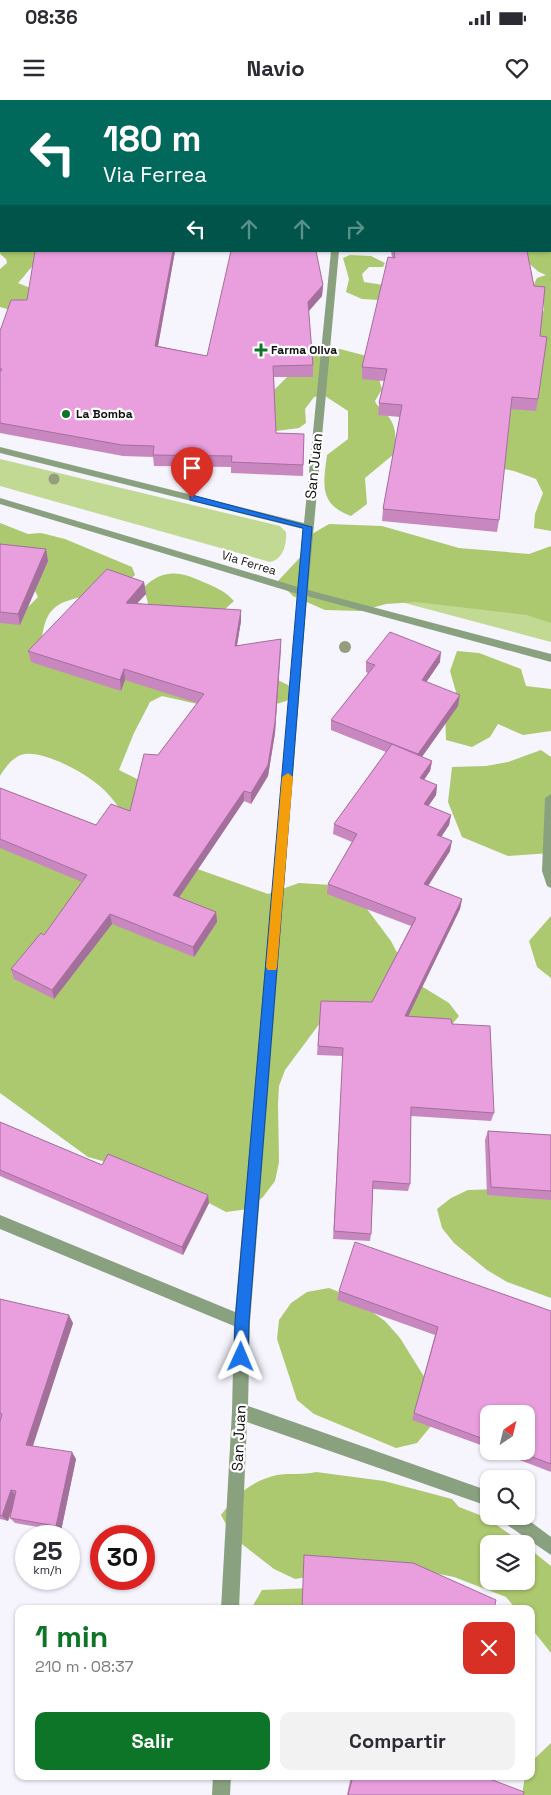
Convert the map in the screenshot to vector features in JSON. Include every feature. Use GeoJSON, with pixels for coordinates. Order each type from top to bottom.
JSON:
{"type":"FeatureCollection","features":[{"type":"Feature","properties":{"kind":"street","name":"San Juan"},"geometry":{"type":"LineString","coordinates":[[230,1605],[240,1411],[242,1322],[308,527],[335,252]]}},
{"type":"Feature","properties":{"kind":"street"},"geometry":{"type":"LineString","coordinates":[[0,450],[308,527]]}},
{"type":"Feature","properties":{"kind":"street","name":"Via Ferrea"},"geometry":{"type":"LineString","coordinates":[[0,501],[303,592],[551,658]]}},
{"type":"Feature","properties":{"kind":"street"},"geometry":{"type":"LineString","coordinates":[[551,798],[548,871],[551,883]]}},
{"type":"Feature","properties":{"kind":"street"},"geometry":{"type":"LineString","coordinates":[[0,1222],[242,1322]]}},
{"type":"Feature","properties":{"kind":"street"},"geometry":{"type":"LineString","coordinates":[[240,1411],[480,1496]]}},
{"type":"Feature","properties":{"kind":"street"},"geometry":{"type":"LineString","coordinates":[[522,1525],[551,1547]]}},
{"type":"Feature","properties":{"kind":"street"},"geometry":{"type":"LineString","coordinates":[[221,1795],[222,1780]]}},
{"type":"Feature","properties":{"kind":"green space"},"geometry":{"type":"Polygon","coordinates":[[[0,252],[107,252],[37,263],[18,283],[50,296],[14,311],[0,307],[0,269],[7,263],[6,259],[0,252]]]}},
{"type":"Feature","properties":{"kind":"green space"},"geometry":{"type":"Polygon","coordinates":[[[515,252],[551,252],[551,531],[534,528],[535,514],[543,493],[536,479],[514,471],[490,466],[494,434],[509,425],[471,410],[534,330],[544,310],[543,299],[532,288],[537,278],[546,275],[539,272],[515,252]]]}},
{"type":"Feature","properties":{"kind":"green space"},"geometry":{"type":"Polygon","coordinates":[[[350,255],[371,256],[385,263],[383,267],[369,267],[362,274],[364,282],[390,286],[379,300],[362,299],[346,292],[349,279],[343,258],[350,255]]]}},
{"type":"Feature","properties":{"kind":"green space"},"geometry":{"type":"Polygon","coordinates":[[[340,349],[374,358],[382,389],[375,401],[390,419],[394,427],[395,436],[394,454],[365,478],[367,504],[351,516],[333,506],[328,499],[324,484],[327,455],[348,439],[348,411],[325,396],[314,397],[305,409],[306,423],[299,428],[276,431],[274,390],[305,356],[340,349]]]}},
{"type":"Feature","properties":{"kind":"green space"},"geometry":{"type":"Polygon","coordinates":[[[0,459],[280,526],[286,532],[285,546],[281,555],[270,562],[0,486],[0,459]]]}},
{"type":"Feature","properties":{"kind":"green space"},"geometry":{"type":"Polygon","coordinates":[[[0,523],[28,534],[41,533],[65,539],[132,567],[135,575],[123,584],[110,590],[70,600],[57,606],[47,618],[40,648],[150,612],[144,587],[160,576],[175,573],[191,577],[219,589],[234,601],[193,638],[288,685],[297,694],[286,701],[273,705],[206,706],[162,696],[150,702],[134,733],[119,770],[159,790],[132,827],[122,811],[102,788],[77,770],[55,760],[34,754],[21,755],[11,762],[0,776],[0,616],[23,612],[38,597],[30,581],[0,568],[0,523]]]}},
{"type":"Feature","properties":{"kind":"green space"},"geometry":{"type":"Polygon","coordinates":[[[329,524],[382,526],[459,548],[529,554],[551,546],[551,623],[527,615],[416,602],[386,604],[361,611],[325,610],[293,596],[278,581],[306,551],[312,534],[329,524]]]}},
{"type":"Feature","properties":{"kind":"green space"},"geometry":{"type":"Polygon","coordinates":[[[337,585],[551,607],[551,642],[337,585]]]}},
{"type":"Feature","properties":{"kind":"green space"},"geometry":{"type":"Polygon","coordinates":[[[457,651],[479,653],[521,669],[526,686],[551,689],[551,731],[523,735],[498,724],[490,737],[472,747],[446,740],[445,707],[456,692],[450,671],[457,651]]]}},
{"type":"Feature","properties":{"kind":"green space"},"geometry":{"type":"Polygon","coordinates":[[[541,750],[551,757],[551,853],[508,856],[462,837],[448,802],[452,767],[486,766],[508,762],[541,750]]]}},
{"type":"Feature","properties":{"kind":"green space"},"geometry":{"type":"Polygon","coordinates":[[[0,799],[268,894],[299,883],[332,885],[361,901],[391,941],[407,972],[418,984],[449,1003],[459,1016],[449,1028],[323,1019],[285,1070],[279,1086],[279,1162],[275,1181],[263,1197],[248,1209],[226,1212],[209,1203],[182,1195],[110,1163],[88,1157],[0,1093],[0,799]]]}},
{"type":"Feature","properties":{"kind":"green space"},"geometry":{"type":"Polygon","coordinates":[[[551,916],[551,978],[537,967],[529,941],[551,916]]]}},
{"type":"Feature","properties":{"kind":"green space"},"geometry":{"type":"Polygon","coordinates":[[[530,1188],[551,1191],[551,1298],[507,1282],[487,1270],[454,1243],[442,1228],[437,1209],[451,1198],[468,1190],[530,1188]]]}},
{"type":"Feature","properties":{"kind":"green space"},"geometry":{"type":"Polygon","coordinates":[[[329,1288],[349,1296],[385,1321],[400,1338],[423,1375],[440,1392],[431,1426],[417,1443],[396,1448],[314,1414],[297,1400],[277,1339],[279,1320],[291,1303],[307,1292],[329,1288]]]}},
{"type":"Feature","properties":{"kind":"green space"},"geometry":{"type":"Polygon","coordinates":[[[316,1472],[384,1481],[452,1499],[459,1507],[480,1515],[480,1525],[497,1525],[511,1535],[480,1535],[480,1587],[454,1577],[390,1564],[295,1579],[274,1569],[233,1537],[221,1515],[232,1501],[252,1485],[277,1475],[316,1472]]]}},
{"type":"Feature","properties":{"kind":"green space"},"geometry":{"type":"Polygon","coordinates":[[[535,1553],[551,1566],[551,1653],[535,1633],[535,1605],[513,1605],[506,1597],[488,1590],[535,1590],[535,1553]]]}},
{"type":"Feature","properties":{"kind":"green space"},"geometry":{"type":"Polygon","coordinates":[[[310,1588],[342,1605],[253,1605],[262,1590],[310,1588]]]}},
{"type":"Feature","properties":{"kind":"green space"},"geometry":{"type":"Polygon","coordinates":[[[551,1743],[551,1795],[522,1795],[524,1780],[535,1780],[535,1758],[551,1743]]]}},
{"type":"Feature","properties":{"kind":"building"},"geometry":{"type":"Polygon","coordinates":[[[35,252],[173,252],[155,346],[207,356],[231,252],[316,252],[323,285],[308,302],[313,365],[273,366],[276,433],[304,434],[303,465],[231,462],[232,456],[153,455],[154,446],[122,445],[0,423],[0,372],[2,369],[0,369],[0,331],[11,300],[27,300],[35,252]]]}},
{"type":"Feature","properties":{"kind":"building"},"geometry":{"type":"Polygon","coordinates":[[[394,252],[527,252],[534,286],[545,287],[540,336],[547,337],[538,399],[512,397],[499,520],[383,509],[402,405],[379,403],[387,369],[362,367],[388,257],[395,258],[394,252]]]}},
{"type":"Feature","properties":{"kind":"building"},"geometry":{"type":"Polygon","coordinates":[[[0,544],[46,549],[18,614],[0,612],[0,544]]]}},
{"type":"Feature","properties":{"kind":"building"},"geometry":{"type":"Polygon","coordinates":[[[107,569],[144,582],[126,603],[241,610],[235,646],[281,639],[275,722],[268,765],[251,793],[244,791],[173,895],[216,912],[193,947],[110,914],[52,990],[11,969],[41,933],[44,935],[87,875],[0,839],[0,788],[96,825],[111,804],[130,811],[144,754],[158,755],[204,694],[124,669],[120,680],[28,651],[107,569]]]}},
{"type":"Feature","properties":{"kind":"building"},"geometry":{"type":"Polygon","coordinates":[[[390,632],[441,652],[422,680],[460,695],[418,754],[331,720],[375,665],[366,662],[390,632]]]}},
{"type":"Feature","properties":{"kind":"building"},"geometry":{"type":"Polygon","coordinates":[[[392,744],[432,761],[420,778],[437,785],[424,804],[451,815],[437,835],[452,841],[424,884],[462,899],[405,1016],[451,1019],[452,1024],[490,1026],[494,1113],[411,1107],[410,1184],[373,1181],[371,1234],[334,1231],[343,1048],[318,1046],[321,1001],[372,1002],[416,918],[328,884],[357,834],[334,824],[392,744]]]}},
{"type":"Feature","properties":{"kind":"building"},"geometry":{"type":"Polygon","coordinates":[[[0,1122],[102,1165],[108,1154],[208,1195],[182,1247],[0,1170],[0,1122]]]}},
{"type":"Feature","properties":{"kind":"building"},"geometry":{"type":"Polygon","coordinates":[[[488,1131],[551,1135],[551,1191],[491,1187],[488,1131]]]}},
{"type":"Feature","properties":{"kind":"building"},"geometry":{"type":"Polygon","coordinates":[[[355,1242],[551,1311],[551,1464],[535,1458],[535,1405],[480,1405],[480,1438],[414,1413],[438,1327],[339,1291],[355,1242]]]}},
{"type":"Feature","properties":{"kind":"building"},"geometry":{"type":"Polygon","coordinates":[[[0,1299],[69,1315],[26,1445],[72,1452],[56,1525],[10,1518],[16,1491],[11,1490],[2,1516],[0,1515],[0,1422],[2,1414],[0,1413],[0,1299]]]}},
{"type":"Feature","properties":{"kind":"building"},"geometry":{"type":"Polygon","coordinates":[[[304,1555],[413,1563],[496,1600],[495,1605],[302,1605],[304,1555]]]}},
{"type":"Feature","properties":{"kind":"building"},"geometry":{"type":"Polygon","coordinates":[[[352,1780],[492,1780],[524,1792],[523,1795],[348,1795],[352,1780]]]}},
{"type":"Feature","properties":{"kind":"slow traffic"},"geometry":{"type":"LineString","coordinates":[[272,967],[288,777]]}},
{"type":"Feature","properties":{"kind":"place","name":"Farma Oliva"},"geometry":{"type":"Point","coordinates":[261,350]}},
{"type":"Feature","properties":{"kind":"place","name":"La Bomba"},"geometry":{"type":"Point","coordinates":[66,414]}},
{"type":"Feature","properties":{"kind":"route"},"geometry":{"type":"LineString","coordinates":[[192,498],[308,527],[242,1322],[241,1357]]}}]}
